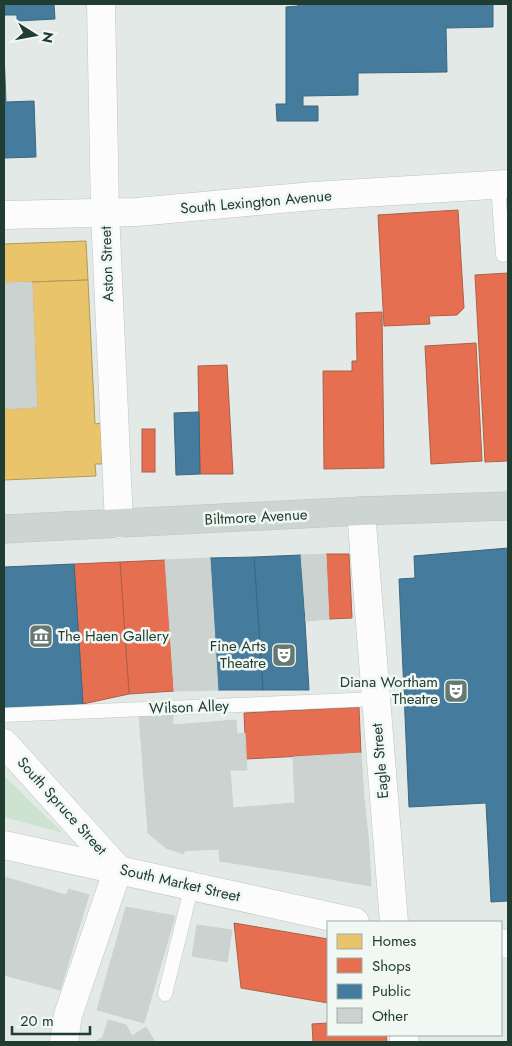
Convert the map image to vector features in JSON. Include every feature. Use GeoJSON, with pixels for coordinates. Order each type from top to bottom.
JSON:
{"type":"FeatureCollection","features":[{"type":"Feature","properties":{"kind":"main road","name":"Biltmore Avenue"},"geometry":{"type":"LineString","coordinates":[[4,530],[361,511],[508,506]]}},
{"type":"Feature","properties":{"kind":"street","name":"Aston Street"},"geometry":{"type":"LineString","coordinates":[[101,4],[105,212],[119,524]]}},
{"type":"Feature","properties":{"kind":"street","name":"South Lexington Avenue"},"geometry":{"type":"LineString","coordinates":[[4,215],[105,212],[503,185]]}},
{"type":"Feature","properties":{"kind":"street","name":"Eagle Street"},"geometry":{"type":"LineString","coordinates":[[361,511],[394,921]]}},
{"type":"Feature","properties":{"kind":"street","name":"South Spruce Street"},"geometry":{"type":"LineString","coordinates":[[4,743],[118,869],[68,1015],[64,1042]]}},
{"type":"Feature","properties":{"kind":"street","name":"South Market Street"},"geometry":{"type":"LineString","coordinates":[[4,845],[350,921]]}},
{"type":"Feature","properties":{"kind":"lane"},"geometry":{"type":"LineString","coordinates":[[503,185],[503,256]]}},
{"type":"Feature","properties":{"kind":"lane","name":"Wilson Alley"},"geometry":{"type":"LineString","coordinates":[[4,714],[375,699]]}},
{"type":"Feature","properties":{"kind":"lane"},"geometry":{"type":"LineString","coordinates":[[164,994],[192,886]]}},
{"type":"Feature","properties":{"kind":"green space"},"geometry":{"type":"Polygon","coordinates":[[[4,776],[63,833],[4,817],[4,776]]]}},
{"type":"Feature","properties":{"kind":"building: Homes"},"geometry":{"type":"Polygon","coordinates":[[[86,241],[88,280],[4,283],[4,244],[86,241]]]}},
{"type":"Feature","properties":{"kind":"building: Homes"},"geometry":{"type":"Polygon","coordinates":[[[88,280],[95,424],[101,423],[102,464],[95,464],[96,476],[4,480],[4,409],[37,407],[32,282],[88,280]]]}},
{"type":"Feature","properties":{"kind":"building: Shops"},"geometry":{"type":"Polygon","coordinates":[[[458,210],[464,308],[457,315],[429,316],[430,324],[384,326],[378,215],[458,210]]]}},
{"type":"Feature","properties":{"kind":"building: Shops"},"geometry":{"type":"Polygon","coordinates":[[[508,273],[508,461],[485,462],[475,275],[508,273]]]}},
{"type":"Feature","properties":{"kind":"building: Shops"},"geometry":{"type":"Polygon","coordinates":[[[382,312],[384,468],[324,469],[323,371],[352,371],[352,361],[357,361],[356,313],[382,312]]]}},
{"type":"Feature","properties":{"kind":"building: Shops"},"geometry":{"type":"Polygon","coordinates":[[[476,343],[482,461],[431,464],[425,346],[476,343]]]}},
{"type":"Feature","properties":{"kind":"building: Shops"},"geometry":{"type":"Polygon","coordinates":[[[227,365],[233,474],[200,474],[198,366],[227,365]]]}},
{"type":"Feature","properties":{"kind":"building: Shops"},"geometry":{"type":"Polygon","coordinates":[[[142,429],[155,429],[155,472],[142,472],[142,429]]]}},
{"type":"Feature","properties":{"kind":"building: Shops"},"geometry":{"type":"Polygon","coordinates":[[[326,554],[349,554],[352,618],[329,619],[326,554]]]}},
{"type":"Feature","properties":{"kind":"building: Shops"},"geometry":{"type":"Polygon","coordinates":[[[165,560],[174,691],[129,694],[120,562],[165,560]]]}},
{"type":"Feature","properties":{"kind":"building: Shops"},"geometry":{"type":"Polygon","coordinates":[[[120,562],[129,694],[83,704],[74,564],[120,562]]]}},
{"type":"Feature","properties":{"kind":"building: Shops"},"geometry":{"type":"Polygon","coordinates":[[[359,707],[361,753],[246,759],[244,713],[359,707]]]}},
{"type":"Feature","properties":{"kind":"building: Shops"},"geometry":{"type":"Polygon","coordinates":[[[234,923],[327,939],[327,1003],[241,988],[234,923]]]}},
{"type":"Feature","properties":{"kind":"building: Shops"},"geometry":{"type":"Polygon","coordinates":[[[327,1023],[327,1036],[386,1036],[387,1042],[313,1042],[312,1024],[327,1023]]]}},
{"type":"Feature","properties":{"kind":"building: Public"},"geometry":{"type":"Polygon","coordinates":[[[4,4],[54,4],[55,19],[17,21],[17,15],[4,15],[4,4]]]}},
{"type":"Feature","properties":{"kind":"building: Public"},"geometry":{"type":"Polygon","coordinates":[[[298,4],[493,4],[493,27],[446,28],[447,72],[358,73],[358,95],[303,96],[303,106],[318,106],[318,121],[277,121],[276,104],[286,104],[286,7],[298,6],[298,4]]]}},
{"type":"Feature","properties":{"kind":"building: Public"},"geometry":{"type":"Polygon","coordinates":[[[4,52],[6,102],[34,101],[36,157],[4,158],[4,52]]]}},
{"type":"Feature","properties":{"kind":"building: Public"},"geometry":{"type":"Polygon","coordinates":[[[199,412],[200,474],[176,475],[174,413],[199,412]]]}},
{"type":"Feature","properties":{"kind":"building: Public","name":"Diana Wortham Theatre"},"geometry":{"type":"Polygon","coordinates":[[[508,548],[508,901],[491,902],[486,803],[409,807],[399,579],[415,578],[414,556],[508,548]]]}},
{"type":"Feature","properties":{"kind":"building: Public","name":"Fine Arts Theatre"},"geometry":{"type":"Polygon","coordinates":[[[301,555],[309,690],[263,690],[254,557],[301,555]]]}},
{"type":"Feature","properties":{"kind":"building: Public"},"geometry":{"type":"Polygon","coordinates":[[[254,557],[263,690],[218,690],[210,558],[254,557]]]}},
{"type":"Feature","properties":{"kind":"building: Public","name":"The Haen Gallery"},"geometry":{"type":"Polygon","coordinates":[[[74,564],[83,704],[4,708],[4,567],[74,564]]]}},
{"type":"Feature","properties":{"kind":"building: Other"},"geometry":{"type":"Polygon","coordinates":[[[32,282],[37,407],[4,409],[4,283],[32,282]]]}},
{"type":"Feature","properties":{"kind":"building: Other"},"geometry":{"type":"Polygon","coordinates":[[[326,554],[329,619],[306,621],[301,555],[326,554]]]}},
{"type":"Feature","properties":{"kind":"building: Other"},"geometry":{"type":"Polygon","coordinates":[[[210,558],[218,690],[174,691],[165,560],[210,558]]]}},
{"type":"Feature","properties":{"kind":"building: Other"},"geometry":{"type":"Polygon","coordinates":[[[173,713],[184,854],[166,848],[148,833],[139,714],[173,713]]]}},
{"type":"Feature","properties":{"kind":"building: Other"},"geometry":{"type":"Polygon","coordinates":[[[236,720],[237,734],[245,733],[247,770],[230,770],[233,808],[295,803],[301,874],[220,861],[219,849],[182,851],[173,725],[236,720]]]}},
{"type":"Feature","properties":{"kind":"building: Other"},"geometry":{"type":"Polygon","coordinates":[[[361,753],[364,798],[295,803],[293,757],[361,753]]]}},
{"type":"Feature","properties":{"kind":"building: Other"},"geometry":{"type":"Polygon","coordinates":[[[364,798],[369,846],[299,851],[295,803],[364,798]]]}},
{"type":"Feature","properties":{"kind":"building: Other"},"geometry":{"type":"Polygon","coordinates":[[[369,846],[371,886],[301,874],[299,851],[369,846]]]}},
{"type":"Feature","properties":{"kind":"building: Other"},"geometry":{"type":"Polygon","coordinates":[[[4,877],[66,895],[69,889],[89,895],[60,990],[4,975],[4,877]]]}},
{"type":"Feature","properties":{"kind":"building: Other"},"geometry":{"type":"Polygon","coordinates":[[[126,907],[175,916],[144,1023],[97,1010],[126,907]]]}},
{"type":"Feature","properties":{"kind":"building: Other"},"geometry":{"type":"Polygon","coordinates":[[[197,925],[232,930],[227,962],[192,956],[197,925]]]}},
{"type":"Feature","properties":{"kind":"building: Other"},"geometry":{"type":"Polygon","coordinates":[[[108,1020],[126,1025],[132,1036],[146,1027],[155,1042],[95,1042],[103,1037],[108,1020]]]}},
{"type":"Feature","properties":{"kind":"place","name":"The Haen Gallery"},"geometry":{"type":"Point","coordinates":[41,636]}},
{"type":"Feature","properties":{"kind":"place","name":"Fine Arts Theatre"},"geometry":{"type":"Point","coordinates":[284,655]}},
{"type":"Feature","properties":{"kind":"place","name":"Diana Wortham Theatre"},"geometry":{"type":"Point","coordinates":[456,691]}}]}
